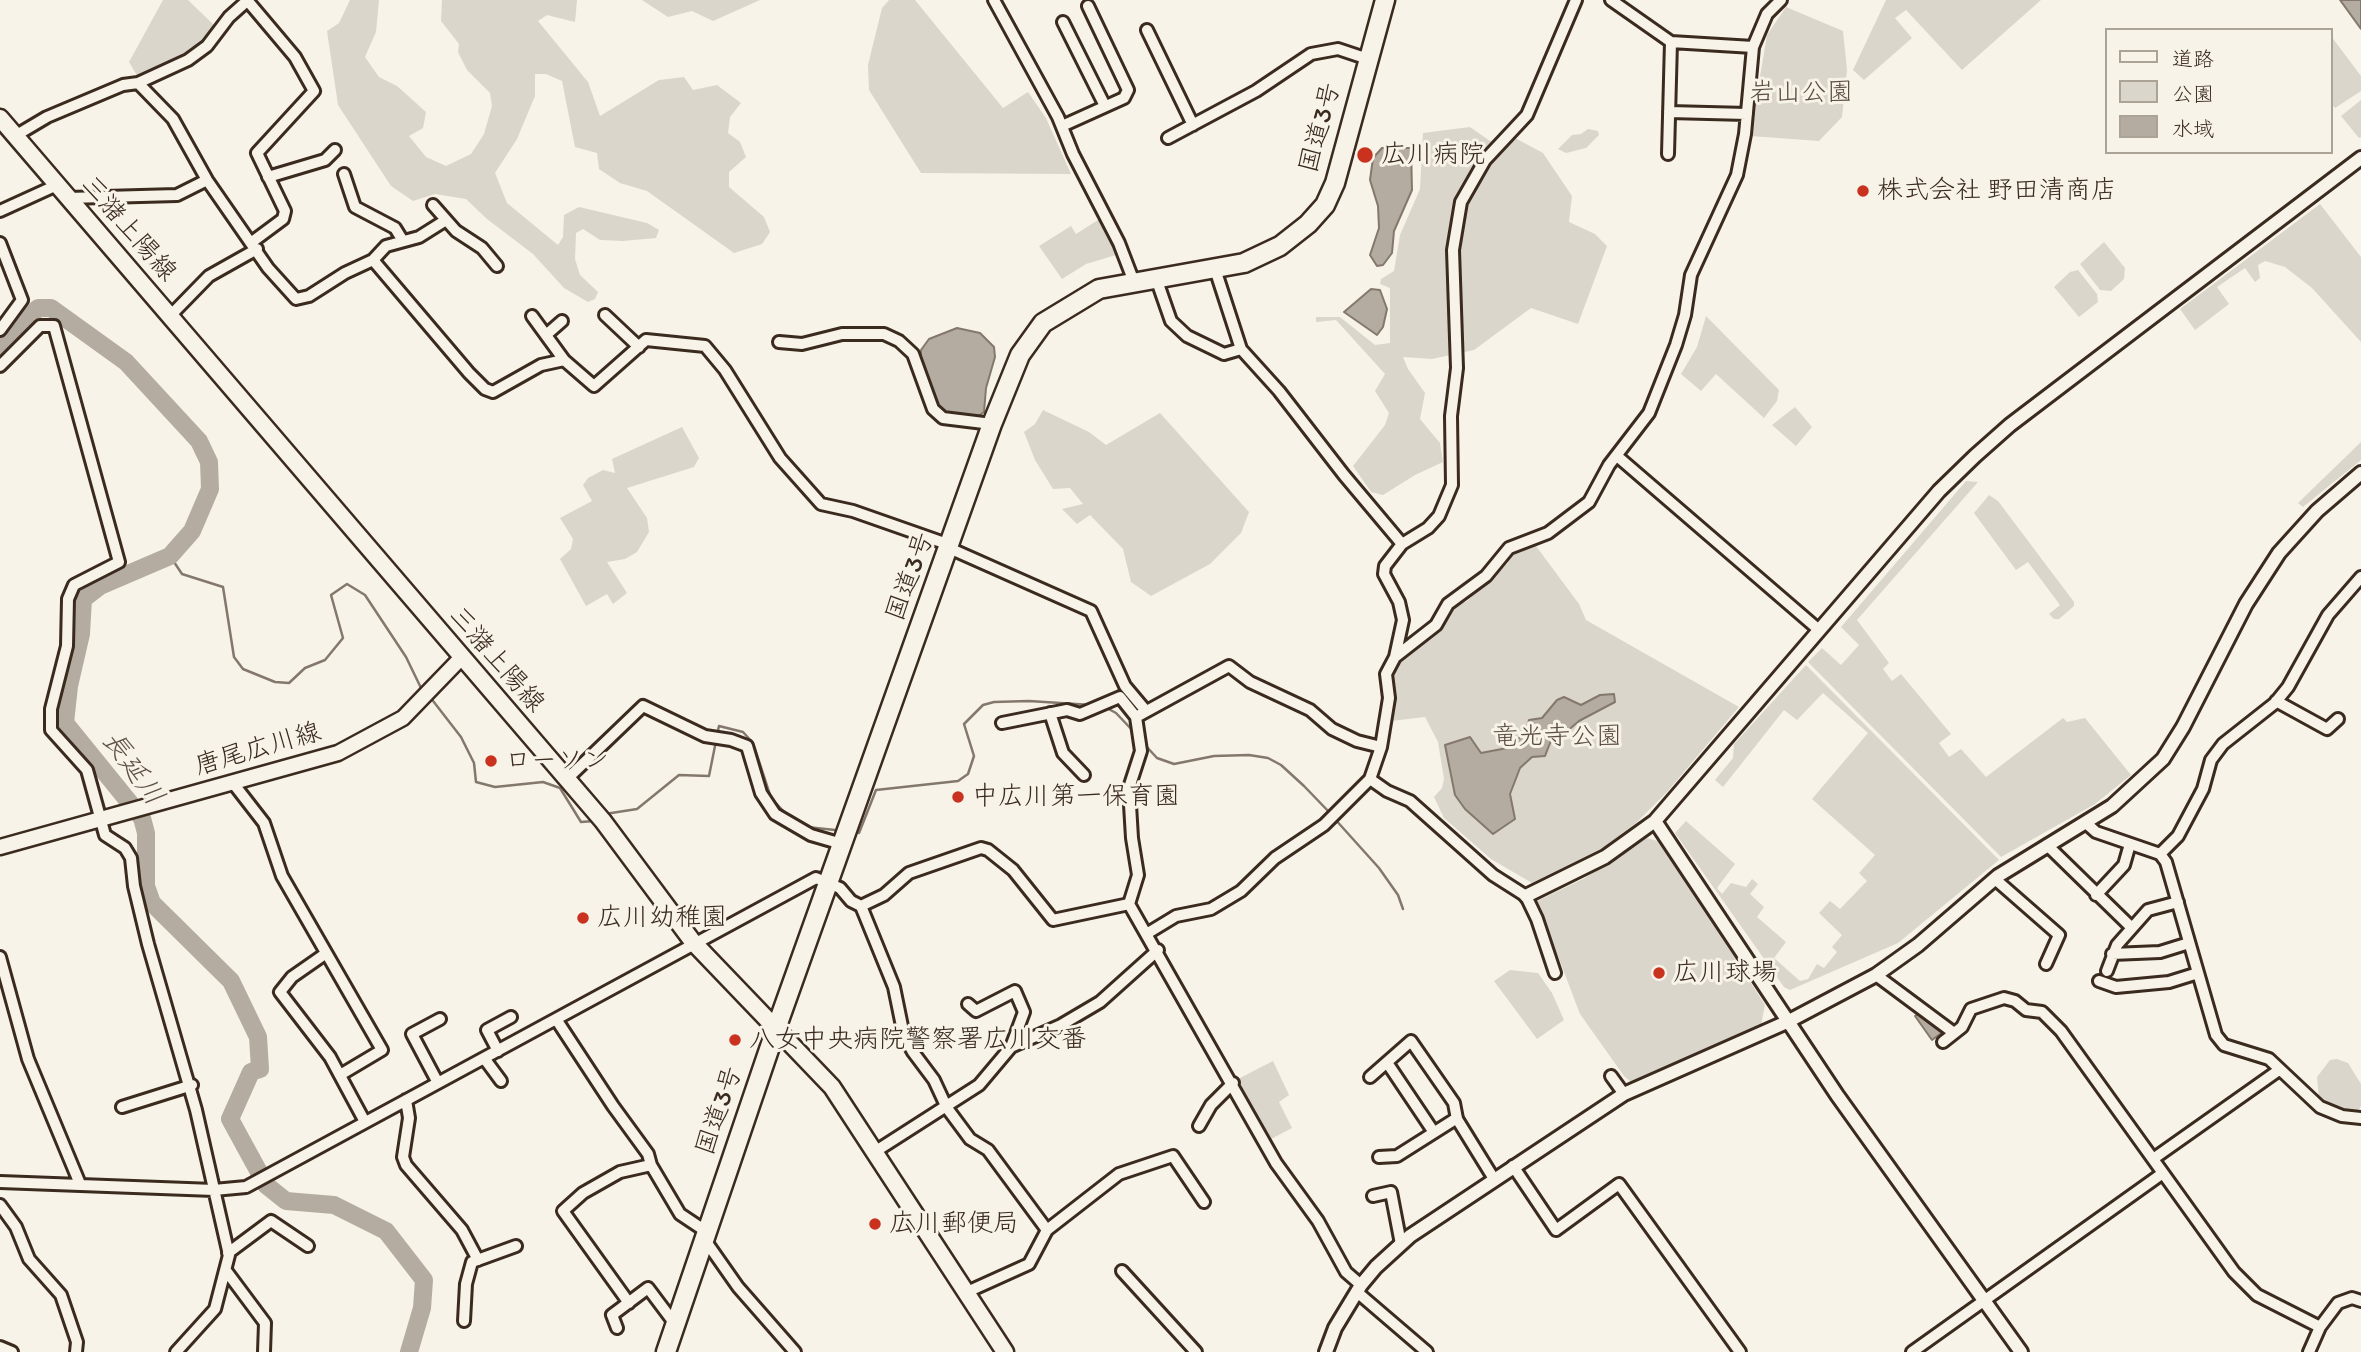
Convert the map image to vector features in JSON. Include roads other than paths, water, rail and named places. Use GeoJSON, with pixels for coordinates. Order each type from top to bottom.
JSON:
{"type":"FeatureCollection","features":[{"type":"Feature","properties":{"kind":"highway","name":"国道3号"},"geometry":{"type":"LineString","coordinates":[[666,1352],[828,882],[992,424],[1020,355],[1043,323],[1099,289],[1244,262],[1280,246],[1325,205],[1335,183],[1385,0]]}},
{"type":"Feature","properties":{"kind":"main road","name":"三潴上陽線"},"geometry":{"type":"LineString","coordinates":[[5,127],[63,191],[601,818],[693,942],[741,995],[777,1026],[832,1087],[1005,1352]]}},
{"type":"Feature","properties":{"kind":"main road","name":"唐尾広川線"},"geometry":{"type":"LineString","coordinates":[[0,847],[338,753],[403,718],[461,658]]}},
{"type":"Feature","properties":{"kind":"street"},"geometry":{"type":"LineString","coordinates":[[5,127],[47,117],[130,82],[138,83],[188,60],[207,46],[229,16],[247,0],[295,57],[314,91],[257,153],[285,211],[283,219],[254,245],[209,276],[170,316]]}},
{"type":"Feature","properties":{"kind":"street"},"geometry":{"type":"LineString","coordinates":[[993,0],[1062,126],[1073,154],[1119,243],[1134,282]]}},
{"type":"Feature","properties":{"kind":"street"},"geometry":{"type":"LineString","coordinates":[[1148,933],[1176,916],[1211,909],[1241,891],[1275,858],[1324,825],[1370,779],[1381,747],[1389,698],[1386,674],[1395,657],[1403,620],[1399,602],[1384,574],[1389,557],[1402,544],[1428,528],[1439,516],[1452,485],[1451,416],[1457,368],[1452,274],[1461,202],[1485,160],[1527,115],[1576,0]]}},
{"type":"Feature","properties":{"kind":"street"},"geometry":{"type":"LineString","coordinates":[[1611,0],[1671,43],[1753,47]]}},
{"type":"Feature","properties":{"kind":"street"},"geometry":{"type":"LineString","coordinates":[[1395,657],[1436,625],[1448,604],[1486,576],[1509,548],[1549,533],[1589,502],[1617,456],[1649,413],[1676,345],[1685,315],[1691,275],[1737,175],[1747,114],[1753,47],[1767,14],[1781,0]]}},
{"type":"Feature","properties":{"kind":"street"},"geometry":{"type":"LineString","coordinates":[[1062,126],[1124,98],[1128,90],[1088,6]]}},
{"type":"Feature","properties":{"kind":"street"},"geometry":{"type":"LineString","coordinates":[[1063,22],[1105,107]]}},
{"type":"Feature","properties":{"kind":"street"},"geometry":{"type":"LineString","coordinates":[[1147,30],[1193,125]]}},
{"type":"Feature","properties":{"kind":"street"},"geometry":{"type":"LineString","coordinates":[[1668,154],[1671,43]]}},
{"type":"Feature","properties":{"kind":"street"},"geometry":{"type":"LineString","coordinates":[[1168,138],[1256,91],[1311,54],[1338,48],[1368,59]]}},
{"type":"Feature","properties":{"kind":"street"},"geometry":{"type":"LineString","coordinates":[[138,83],[173,118],[207,180],[268,268],[296,299],[309,296],[345,273],[373,260],[386,246],[419,237],[446,220]]}},
{"type":"Feature","properties":{"kind":"street"},"geometry":{"type":"LineString","coordinates":[[1669,112],[1747,114]]}},
{"type":"Feature","properties":{"kind":"street"},"geometry":{"type":"LineString","coordinates":[[268,177],[326,160],[335,150]]}},
{"type":"Feature","properties":{"kind":"street"},"geometry":{"type":"LineString","coordinates":[[1526,896],[1605,857],[1655,821],[1939,492],[2010,425],[2361,158]]}},
{"type":"Feature","properties":{"kind":"street"},"geometry":{"type":"LineString","coordinates":[[344,174],[355,207],[395,228],[403,241]]}},
{"type":"Feature","properties":{"kind":"street"},"geometry":{"type":"LineString","coordinates":[[0,211],[63,191],[177,195],[207,180]]}},
{"type":"Feature","properties":{"kind":"street"},"geometry":{"type":"LineString","coordinates":[[433,205],[456,231],[482,248],[497,266]]}},
{"type":"Feature","properties":{"kind":"street"},"geometry":{"type":"LineString","coordinates":[[0,243],[22,300],[0,330]]}},
{"type":"Feature","properties":{"kind":"street"},"geometry":{"type":"LineString","coordinates":[[373,260],[485,389],[493,392],[541,365],[564,360]]}},
{"type":"Feature","properties":{"kind":"street"},"geometry":{"type":"LineString","coordinates":[[1215,268],[1241,349],[1402,544]]}},
{"type":"Feature","properties":{"kind":"street"},"geometry":{"type":"LineString","coordinates":[[1156,278],[1171,321],[1186,336],[1224,354],[1241,349]]}},
{"type":"Feature","properties":{"kind":"street"},"geometry":{"type":"LineString","coordinates":[[605,315],[639,347]]}},
{"type":"Feature","properties":{"kind":"street"},"geometry":{"type":"LineString","coordinates":[[532,316],[564,360],[594,386],[646,340],[705,346],[725,370],[780,458],[821,504],[853,511],[950,547],[1091,611],[1125,686],[1141,714],[1141,751],[1129,788],[1132,838],[1138,876],[1129,904]]}},
{"type":"Feature","properties":{"kind":"street"},"geometry":{"type":"LineString","coordinates":[[546,335],[562,321]]}},
{"type":"Feature","properties":{"kind":"street"},"geometry":{"type":"LineString","coordinates":[[0,366],[40,326],[54,326],[119,562],[74,585],[68,599],[67,646],[51,709],[51,730],[69,748],[91,779],[105,835],[125,848],[131,858],[134,886],[148,944],[189,1085],[228,1253],[226,1272],[215,1309],[176,1352]]}},
{"type":"Feature","properties":{"kind":"street"},"geometry":{"type":"LineString","coordinates":[[779,342],[802,344],[842,334],[884,334],[899,341],[913,354],[933,409],[943,418],[992,424]]}},
{"type":"Feature","properties":{"kind":"street"},"geometry":{"type":"LineString","coordinates":[[1617,456],[1819,630]]}},
{"type":"Feature","properties":{"kind":"street"},"geometry":{"type":"LineString","coordinates":[[1326,1352],[1335,1328],[1359,1289],[1401,1244],[1494,1179],[1624,1094],[1789,1021],[1876,975],[1918,945],[1995,879],[2112,806],[2163,759],[2183,727],[2246,604],[2278,553],[2317,510],[2361,473]]}},
{"type":"Feature","properties":{"kind":"street"},"geometry":{"type":"LineString","coordinates":[[2160,854],[2178,836],[2203,789],[2211,760],[2223,744],[2276,701],[2288,687],[2328,615],[2361,577]]}},
{"type":"Feature","properties":{"kind":"street"},"geometry":{"type":"LineString","coordinates":[[1141,714],[1229,666],[1250,682],[1310,710],[1332,729],[1357,741],[1381,747]]}},
{"type":"Feature","properties":{"kind":"street"},"geometry":{"type":"LineString","coordinates":[[1002,723],[1067,710],[1080,715],[1120,697],[1141,714]]}},
{"type":"Feature","properties":{"kind":"street"},"geometry":{"type":"LineString","coordinates":[[2276,701],[2327,729],[2338,719]]}},
{"type":"Feature","properties":{"kind":"street"},"geometry":{"type":"LineString","coordinates":[[568,779],[643,706],[717,738],[747,746],[761,793],[775,814],[811,835],[842,844]]}},
{"type":"Feature","properties":{"kind":"street"},"geometry":{"type":"LineString","coordinates":[[1050,713],[1063,753],[1084,775]]}},
{"type":"Feature","properties":{"kind":"street"},"geometry":{"type":"LineString","coordinates":[[1370,779],[1387,791],[1410,801],[1493,875],[1526,896],[1537,919],[1555,974]]}},
{"type":"Feature","properties":{"kind":"street"},"geometry":{"type":"LineString","coordinates":[[233,783],[264,823],[282,876],[382,1050],[341,1075]]}},
{"type":"Feature","properties":{"kind":"street"},"geometry":{"type":"LineString","coordinates":[[1655,821],[1837,1095],[2021,1352]]}},
{"type":"Feature","properties":{"kind":"street"},"geometry":{"type":"LineString","coordinates":[[2087,823],[2096,832],[2160,854],[2166,862],[2216,1035],[2224,1045],[2269,1059],[2320,1107],[2342,1116],[2361,1118]]}},
{"type":"Feature","properties":{"kind":"street"},"geometry":{"type":"LineString","coordinates":[[2096,894],[2124,865],[2130,844]]}},
{"type":"Feature","properties":{"kind":"street"},"geometry":{"type":"LineString","coordinates":[[2047,845],[2132,928]]}},
{"type":"Feature","properties":{"kind":"street"},"geometry":{"type":"LineString","coordinates":[[861,906],[884,895],[909,873],[981,848],[988,849],[1013,870],[1054,920],[1129,904]]}},
{"type":"Feature","properties":{"kind":"street"},"geometry":{"type":"LineString","coordinates":[[0,1182],[214,1190],[246,1186],[498,1051],[693,942],[816,878],[828,882],[861,906],[894,987],[904,1036],[934,1080],[947,1108],[970,1139],[988,1150],[1047,1230]]}},
{"type":"Feature","properties":{"kind":"street"},"geometry":{"type":"LineString","coordinates":[[1995,879],[2059,935],[2046,964]]}},
{"type":"Feature","properties":{"kind":"street"},"geometry":{"type":"LineString","coordinates":[[2107,971],[2112,954],[2148,910],[2178,902]]}},
{"type":"Feature","properties":{"kind":"street"},"geometry":{"type":"LineString","coordinates":[[1129,904],[1158,950],[1287,1181],[1318,1221],[1346,1272],[1359,1289],[1427,1352]]}},
{"type":"Feature","properties":{"kind":"street"},"geometry":{"type":"LineString","coordinates":[[2112,954],[2160,952],[2189,943]]}},
{"type":"Feature","properties":{"kind":"street"},"geometry":{"type":"LineString","coordinates":[[1011,1047],[1061,1025],[1100,1002],[1158,950]]}},
{"type":"Feature","properties":{"kind":"street"},"geometry":{"type":"LineString","coordinates":[[325,954],[292,977],[280,992],[341,1075],[365,1122]]}},
{"type":"Feature","properties":{"kind":"street"},"geometry":{"type":"LineString","coordinates":[[0,957],[28,1059],[80,1184]]}},
{"type":"Feature","properties":{"kind":"street"},"geometry":{"type":"LineString","coordinates":[[2099,981],[2116,987],[2169,982],[2198,973]]}},
{"type":"Feature","properties":{"kind":"street"},"geometry":{"type":"LineString","coordinates":[[1876,975],[1954,1033]]}},
{"type":"Feature","properties":{"kind":"street"},"geometry":{"type":"LineString","coordinates":[[876,1151],[923,1119],[947,1108],[979,1085],[1011,1047],[1024,1012],[1014,991],[976,1011],[968,1004]]}},
{"type":"Feature","properties":{"kind":"street"},"geometry":{"type":"LineString","coordinates":[[1943,1042],[1962,1027],[1971,1009],[2004,998],[2015,1001],[2026,1010],[2042,1012],[2062,1031],[2234,1272],[2257,1295],[2320,1327]]}},
{"type":"Feature","properties":{"kind":"street"},"geometry":{"type":"LineString","coordinates":[[498,1051],[487,1030],[512,1017]]}},
{"type":"Feature","properties":{"kind":"street"},"geometry":{"type":"LineString","coordinates":[[556,1018],[613,1106],[649,1154],[651,1165],[680,1214],[706,1236],[738,1287],[795,1352]]}},
{"type":"Feature","properties":{"kind":"street"},"geometry":{"type":"LineString","coordinates":[[438,1083],[412,1034],[440,1019]]}},
{"type":"Feature","properties":{"kind":"street"},"geometry":{"type":"LineString","coordinates":[[1370,1077],[1388,1064],[1411,1041],[1454,1102],[1457,1118],[1494,1179]]}},
{"type":"Feature","properties":{"kind":"street"},"geometry":{"type":"LineString","coordinates":[[484,1058],[501,1081]]}},
{"type":"Feature","properties":{"kind":"street"},"geometry":{"type":"LineString","coordinates":[[1388,1064],[1433,1131]]}},
{"type":"Feature","properties":{"kind":"street"},"geometry":{"type":"LineString","coordinates":[[2153,1159],[2279,1070]]}},
{"type":"Feature","properties":{"kind":"street"},"geometry":{"type":"LineString","coordinates":[[1611,1076],[1624,1094]]}},
{"type":"Feature","properties":{"kind":"street"},"geometry":{"type":"LineString","coordinates":[[1199,1126],[1211,1105],[1233,1083]]}},
{"type":"Feature","properties":{"kind":"street"},"geometry":{"type":"LineString","coordinates":[[122,1107],[189,1085]]}},
{"type":"Feature","properties":{"kind":"street"},"geometry":{"type":"LineString","coordinates":[[406,1100],[410,1118],[403,1157],[406,1165],[462,1230],[478,1260]]}},
{"type":"Feature","properties":{"kind":"street"},"geometry":{"type":"LineString","coordinates":[[1379,1157],[1396,1156],[1457,1118]]}},
{"type":"Feature","properties":{"kind":"street"},"geometry":{"type":"LineString","coordinates":[[967,1292],[1029,1264],[1047,1230],[1119,1174],[1173,1156],[1204,1202]]}},
{"type":"Feature","properties":{"kind":"street"},"geometry":{"type":"LineString","coordinates":[[629,1303],[563,1211],[583,1193],[620,1172],[651,1165]]}},
{"type":"Feature","properties":{"kind":"street"},"geometry":{"type":"LineString","coordinates":[[1513,1166],[1556,1230],[1619,1184],[1740,1352]]}},
{"type":"Feature","properties":{"kind":"street"},"geometry":{"type":"LineString","coordinates":[[1912,1352],[2163,1173]]}},
{"type":"Feature","properties":{"kind":"street"},"geometry":{"type":"LineString","coordinates":[[1373,1196],[1391,1192],[1401,1244]]}},
{"type":"Feature","properties":{"kind":"street"},"geometry":{"type":"LineString","coordinates":[[0,1205],[16,1227],[29,1259],[61,1295],[78,1342],[76,1352]]}},
{"type":"Feature","properties":{"kind":"street"},"geometry":{"type":"LineString","coordinates":[[228,1253],[271,1221],[308,1245]]}},
{"type":"Feature","properties":{"kind":"street"},"geometry":{"type":"LineString","coordinates":[[464,1321],[466,1284],[472,1262],[516,1246]]}},
{"type":"Feature","properties":{"kind":"street"},"geometry":{"type":"LineString","coordinates":[[1122,1271],[1196,1352]]}},
{"type":"Feature","properties":{"kind":"street"},"geometry":{"type":"LineString","coordinates":[[226,1272],[265,1324],[264,1352]]}},
{"type":"Feature","properties":{"kind":"street"},"geometry":{"type":"LineString","coordinates":[[618,1328],[612,1315],[649,1288],[676,1324]]}},
{"type":"Feature","properties":{"kind":"street"},"geometry":{"type":"LineString","coordinates":[[2309,1352],[2320,1327],[2338,1303],[2352,1298],[2360,1299]]}},
{"type":"Feature","properties":{"kind":"street"},"geometry":{"type":"LineString","coordinates":[[0,1347],[12,1352]]}},
{"type":"Feature","properties":{"kind":"water"},"geometry":{"type":"Polygon","coordinates":[[[2340,0],[2361,0],[2361,29],[2340,0]]]}},
{"type":"Feature","properties":{"kind":"water"},"geometry":{"type":"Polygon","coordinates":[[[1382,148],[1411,148],[1412,190],[1394,231],[1392,253],[1383,265],[1377,266],[1370,255],[1379,228],[1378,206],[1370,180],[1373,158],[1382,148]]]}},
{"type":"Feature","properties":{"kind":"water"},"geometry":{"type":"Polygon","coordinates":[[[1371,289],[1380,290],[1387,309],[1383,327],[1377,335],[1344,312],[1371,289]]]}},
{"type":"Feature","properties":{"kind":"water"},"geometry":{"type":"Polygon","coordinates":[[[957,328],[980,333],[994,347],[995,357],[986,388],[984,412],[977,417],[944,414],[938,409],[921,364],[921,350],[929,339],[957,328]]]}},
{"type":"Feature","properties":{"kind":"water"},"geometry":{"type":"Polygon","coordinates":[[[1614,694],[1615,702],[1579,721],[1565,733],[1552,738],[1545,756],[1532,757],[1520,768],[1510,794],[1515,819],[1493,834],[1465,809],[1455,795],[1445,745],[1470,737],[1481,753],[1507,748],[1525,733],[1529,720],[1542,718],[1557,700],[1564,697],[1581,705],[1600,695],[1614,694]]]}},
{"type":"Feature","properties":{"kind":"water"},"geometry":{"type":"Polygon","coordinates":[[[1919,1013],[1944,1031],[1932,1040],[1915,1016],[1919,1013]]]}},
{"type":"Feature","properties":{"kind":"waterway","name":"長延川"},"geometry":{"type":"LineString","coordinates":[[0,347],[38,308],[51,308],[126,362],[199,441],[209,462],[210,489],[192,531],[170,556],[100,586],[83,599],[81,634],[69,686],[65,723],[142,818],[146,833],[146,886],[152,903],[231,981],[258,1037],[260,1069],[251,1072],[230,1119],[266,1185],[286,1201],[334,1205],[386,1231],[424,1280],[422,1308],[409,1352]]}},
{"type":"Feature","properties":{"kind":"waterway"},"geometry":{"type":"LineString","coordinates":[[170,556],[182,574],[223,587],[234,657],[243,669],[275,682],[289,683],[305,668],[325,660],[343,638],[331,595],[347,584],[365,595],[406,657],[422,690]]}},
{"type":"Feature","properties":{"kind":"waterway"},"geometry":{"type":"LineString","coordinates":[[430,697],[461,737],[474,763],[476,782],[495,787],[543,782],[560,788],[581,822],[594,821]]}},
{"type":"Feature","properties":{"kind":"waterway"},"geometry":{"type":"LineString","coordinates":[[859,833],[876,790],[958,781],[968,774],[974,756],[964,724],[983,705],[1029,701],[1092,705]]}},
{"type":"Feature","properties":{"kind":"waterway"},"geometry":{"type":"LineString","coordinates":[[1105,707],[1116,713],[1134,732]]}},
{"type":"Feature","properties":{"kind":"waterway"},"geometry":{"type":"LineString","coordinates":[[717,735],[719,726],[743,732],[753,743],[771,798],[787,815]]}},
{"type":"Feature","properties":{"kind":"waterway"},"geometry":{"type":"LineString","coordinates":[[605,814],[637,809],[679,775],[709,776],[716,741]]}},
{"type":"Feature","properties":{"kind":"waterway"},"geometry":{"type":"LineString","coordinates":[[1145,745],[1157,758],[1174,764],[1214,756],[1249,755],[1268,758],[1281,765],[1330,813]]}},
{"type":"Feature","properties":{"kind":"waterway"},"geometry":{"type":"LineString","coordinates":[[1334,818],[1379,868],[1398,895],[1403,909]]}},
{"type":"Feature","properties":{"kind":"waterway"},"geometry":{"type":"LineString","coordinates":[[807,827],[835,830]]}},
{"type":"Feature","properties":{"kind":"place","name":"広川病院"},"geometry":{"type":"Point","coordinates":[1365,155]}},
{"type":"Feature","properties":{"kind":"place","name":"株式会社 野田清商店"},"geometry":{"type":"Point","coordinates":[1863,191]}},
{"type":"Feature","properties":{"kind":"place","name":"ローソン"},"geometry":{"type":"Point","coordinates":[491,761]}},
{"type":"Feature","properties":{"kind":"place","name":"中広川第一保育園"},"geometry":{"type":"Point","coordinates":[958,797]}},
{"type":"Feature","properties":{"kind":"place","name":"広川幼稚園"},"geometry":{"type":"Point","coordinates":[583,918]}},
{"type":"Feature","properties":{"kind":"place","name":"広川球場"},"geometry":{"type":"Point","coordinates":[1659,973]}},
{"type":"Feature","properties":{"kind":"place","name":"八女中央病院警察署広川交番"},"geometry":{"type":"Point","coordinates":[735,1040]}},
{"type":"Feature","properties":{"kind":"place","name":"広川郵便局"},"geometry":{"type":"Point","coordinates":[875,1224]}},
{"type":"Feature","properties":{"kind":"park label","name":"岩山公園"},"geometry":{"type":"Point","coordinates":[1801,93]}},
{"type":"Feature","properties":{"kind":"park label","name":"竜光寺公園"},"geometry":{"type":"Point","coordinates":[1557,737]}}]}
